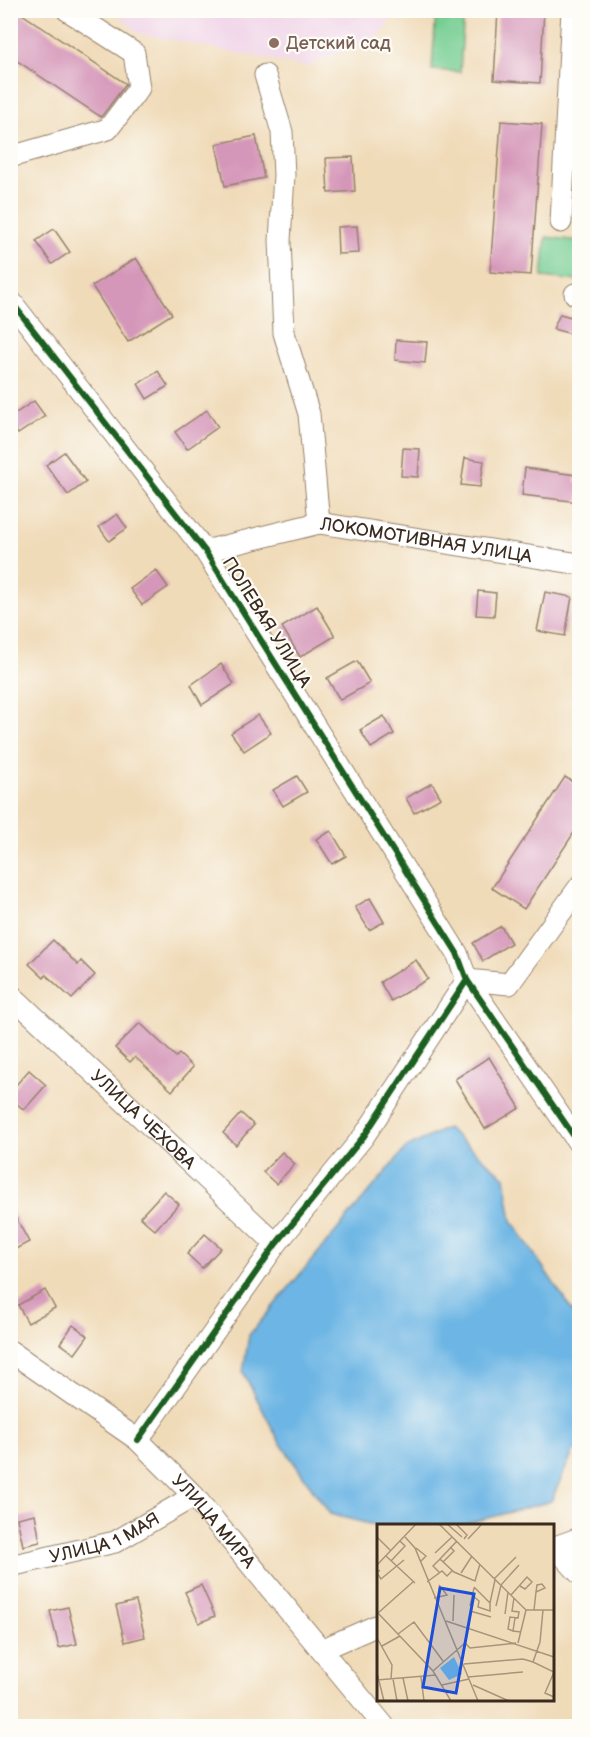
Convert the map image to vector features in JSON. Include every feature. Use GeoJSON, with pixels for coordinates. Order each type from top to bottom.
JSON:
{"type":"FeatureCollection","features":[{"type":"Feature","properties":{"kind":"street"},"geometry":{"type":"LineString","coordinates":[[10,157],[108,129],[139,88],[134,53],[67,10]]}},
{"type":"Feature","properties":{"kind":"street"},"geometry":{"type":"LineString","coordinates":[[561,222],[574,21]]}},
{"type":"Feature","properties":{"kind":"street"},"geometry":{"type":"LineString","coordinates":[[264,75],[282,132],[284,175],[280,241],[284,333],[309,414],[319,523]]}},
{"type":"Feature","properties":{"kind":"street","name":"ПОЛЕВАЯ УЛИЦА"},"geometry":{"type":"LineString","coordinates":[[10,300],[205,551],[457,953],[467,980],[579,1145]]}},
{"type":"Feature","properties":{"kind":"street","name":"ЛОКОМОТИВНАЯ УЛИЦА"},"geometry":{"type":"LineString","coordinates":[[205,551],[319,523],[579,564]]}},
{"type":"Feature","properties":{"kind":"street"},"geometry":{"type":"LineString","coordinates":[[138,1440],[276,1244],[364,1136],[467,980],[508,984],[579,886]]}},
{"type":"Feature","properties":{"kind":"street","name":"УЛИЦА ЧЕХОВА"},"geometry":{"type":"LineString","coordinates":[[10,994],[276,1244]]}},
{"type":"Feature","properties":{"kind":"street","name":"УЛИЦА МИРА"},"geometry":{"type":"LineString","coordinates":[[10,1351],[138,1440],[194,1496],[384,1726]]}},
{"type":"Feature","properties":{"kind":"street","name":"УЛИЦА 1 МАЯ"},"geometry":{"type":"LineString","coordinates":[[10,1566],[115,1542],[194,1496]]}},
{"type":"Feature","properties":{"kind":"street"},"geometry":{"type":"LineString","coordinates":[[579,1538],[554,1548],[579,1574]]}},
{"type":"Feature","properties":{"kind":"street"},"geometry":{"type":"LineString","coordinates":[[321,1650],[377,1625]]}},
{"type":"Feature","properties":{"kind":"shaded area","name":"Детский сад"},"geometry":{"type":"Polygon","coordinates":[[[115,11],[396,11],[380,35],[307,67],[138,33],[115,11]]]}},
{"type":"Feature","properties":{"kind":"green space"},"geometry":{"type":"Polygon","coordinates":[[[436,11],[464,11],[460,72],[432,70],[436,11]]]}},
{"type":"Feature","properties":{"kind":"green space"},"geometry":{"type":"Polygon","coordinates":[[[546,237],[579,241],[579,281],[542,277],[546,237]]]}},
{"type":"Feature","properties":{"kind":"water"},"geometry":{"type":"Polygon","coordinates":[[[447,1128],[505,1177],[512,1221],[579,1321],[579,1448],[574,1450],[551,1501],[466,1524],[377,1526],[330,1514],[279,1441],[243,1372],[249,1335],[406,1148],[447,1128]]]}},
{"type":"Feature","properties":{"kind":"building"},"geometry":{"type":"Polygon","coordinates":[[[10,10],[16,10],[126,84],[101,117],[10,56],[10,10]]]}},
{"type":"Feature","properties":{"kind":"building"},"geometry":{"type":"Polygon","coordinates":[[[498,10],[544,10],[540,83],[494,80],[498,10]]]}},
{"type":"Feature","properties":{"kind":"building"},"geometry":{"type":"Polygon","coordinates":[[[501,121],[542,124],[531,275],[490,272],[501,121]]]}},
{"type":"Feature","properties":{"kind":"building"},"geometry":{"type":"Polygon","coordinates":[[[256,136],[264,178],[225,186],[216,144],[256,136]]]}},
{"type":"Feature","properties":{"kind":"building"},"geometry":{"type":"Polygon","coordinates":[[[353,157],[355,191],[328,193],[326,158],[353,157]]]}},
{"type":"Feature","properties":{"kind":"building"},"geometry":{"type":"Polygon","coordinates":[[[357,226],[359,253],[338,254],[337,227],[357,226]]]}},
{"type":"Feature","properties":{"kind":"building"},"geometry":{"type":"Polygon","coordinates":[[[54,229],[70,252],[52,264],[36,241],[54,229]]]}},
{"type":"Feature","properties":{"kind":"building"},"geometry":{"type":"Polygon","coordinates":[[[136,258],[172,314],[128,342],[92,286],[136,258]]]}},
{"type":"Feature","properties":{"kind":"building"},"geometry":{"type":"Polygon","coordinates":[[[560,314],[579,319],[579,336],[553,329],[560,314]]]}},
{"type":"Feature","properties":{"kind":"building"},"geometry":{"type":"Polygon","coordinates":[[[396,340],[427,342],[425,363],[395,360],[396,340]]]}},
{"type":"Feature","properties":{"kind":"building"},"geometry":{"type":"Polygon","coordinates":[[[158,371],[168,386],[147,399],[138,384],[158,371]]]}},
{"type":"Feature","properties":{"kind":"building"},"geometry":{"type":"Polygon","coordinates":[[[34,401],[45,416],[18,434],[10,423],[10,417],[34,401]]]}},
{"type":"Feature","properties":{"kind":"building"},"geometry":{"type":"Polygon","coordinates":[[[207,410],[218,427],[187,449],[175,432],[207,410]]]}},
{"type":"Feature","properties":{"kind":"building"},"geometry":{"type":"Polygon","coordinates":[[[403,448],[420,449],[418,477],[401,476],[403,448]]]}},
{"type":"Feature","properties":{"kind":"building"},"geometry":{"type":"Polygon","coordinates":[[[64,452],[86,482],[68,495],[46,465],[64,452]]]}},
{"type":"Feature","properties":{"kind":"building"},"geometry":{"type":"Polygon","coordinates":[[[465,458],[484,461],[480,487],[461,485],[465,458]]]}},
{"type":"Feature","properties":{"kind":"building"},"geometry":{"type":"Polygon","coordinates":[[[525,468],[576,475],[575,482],[579,483],[579,502],[522,495],[525,468]]]}},
{"type":"Feature","properties":{"kind":"building"},"geometry":{"type":"Polygon","coordinates":[[[117,514],[127,528],[109,541],[99,527],[117,514]]]}},
{"type":"Feature","properties":{"kind":"building"},"geometry":{"type":"Polygon","coordinates":[[[156,570],[168,587],[142,605],[130,589],[156,570]]]}},
{"type":"Feature","properties":{"kind":"building"},"geometry":{"type":"Polygon","coordinates":[[[478,591],[496,593],[494,616],[476,615],[478,591]]]}},
{"type":"Feature","properties":{"kind":"building"},"geometry":{"type":"Polygon","coordinates":[[[545,592],[572,597],[565,636],[537,631],[545,592]]]}},
{"type":"Feature","properties":{"kind":"building"},"geometry":{"type":"Polygon","coordinates":[[[317,606],[335,636],[300,657],[282,627],[317,606]]]}},
{"type":"Feature","properties":{"kind":"building"},"geometry":{"type":"Polygon","coordinates":[[[357,661],[370,683],[340,700],[327,678],[357,661]]]}},
{"type":"Feature","properties":{"kind":"building"},"geometry":{"type":"Polygon","coordinates":[[[221,664],[234,684],[202,705],[191,685],[221,664]]]}},
{"type":"Feature","properties":{"kind":"building"},"geometry":{"type":"Polygon","coordinates":[[[258,715],[271,733],[244,751],[231,733],[258,715]]]}},
{"type":"Feature","properties":{"kind":"building"},"geometry":{"type":"Polygon","coordinates":[[[384,716],[394,734],[371,748],[360,730],[384,716]]]}},
{"type":"Feature","properties":{"kind":"building"},"geometry":{"type":"Polygon","coordinates":[[[297,776],[307,792],[283,806],[273,790],[297,776]]]}},
{"type":"Feature","properties":{"kind":"building"},"geometry":{"type":"Polygon","coordinates":[[[565,777],[579,786],[579,825],[524,909],[492,888],[565,777]]]}},
{"type":"Feature","properties":{"kind":"building"},"geometry":{"type":"Polygon","coordinates":[[[432,783],[441,798],[414,813],[406,798],[432,783]]]}},
{"type":"Feature","properties":{"kind":"building"},"geometry":{"type":"Polygon","coordinates":[[[331,831],[346,856],[332,864],[316,839],[331,831]]]}},
{"type":"Feature","properties":{"kind":"building"},"geometry":{"type":"Polygon","coordinates":[[[370,898],[384,922],[369,930],[355,907],[370,898]]]}},
{"type":"Feature","properties":{"kind":"building"},"geometry":{"type":"Polygon","coordinates":[[[501,926],[511,943],[483,961],[473,943],[501,926]]]}},
{"type":"Feature","properties":{"kind":"building"},"geometry":{"type":"Polygon","coordinates":[[[53,940],[78,965],[81,961],[95,975],[72,999],[46,975],[44,978],[29,964],[53,940]]]}},
{"type":"Feature","properties":{"kind":"building"},"geometry":{"type":"Polygon","coordinates":[[[416,960],[428,979],[391,1001],[380,982],[416,960]]]}},
{"type":"Feature","properties":{"kind":"building"},"geometry":{"type":"Polygon","coordinates":[[[140,1023],[176,1057],[179,1054],[193,1067],[172,1091],[135,1057],[130,1062],[115,1048],[140,1023]]]}},
{"type":"Feature","properties":{"kind":"building"},"geometry":{"type":"Polygon","coordinates":[[[489,1057],[520,1108],[485,1129],[455,1079],[489,1057]]]}},
{"type":"Feature","properties":{"kind":"building"},"geometry":{"type":"Polygon","coordinates":[[[29,1070],[46,1085],[24,1110],[10,1098],[10,1092],[29,1070]]]}},
{"type":"Feature","properties":{"kind":"building"},"geometry":{"type":"Polygon","coordinates":[[[241,1113],[254,1125],[236,1145],[223,1133],[241,1113]]]}},
{"type":"Feature","properties":{"kind":"building"},"geometry":{"type":"Polygon","coordinates":[[[282,1152],[295,1164],[276,1184],[263,1172],[282,1152]]]}},
{"type":"Feature","properties":{"kind":"building"},"geometry":{"type":"Polygon","coordinates":[[[164,1191],[179,1204],[155,1230],[140,1217],[164,1191]]]}},
{"type":"Feature","properties":{"kind":"building"},"geometry":{"type":"Polygon","coordinates":[[[10,1207],[29,1242],[10,1252],[10,1207]]]}},
{"type":"Feature","properties":{"kind":"building"},"geometry":{"type":"Polygon","coordinates":[[[205,1234],[221,1248],[202,1268],[187,1254],[205,1234]]]}},
{"type":"Feature","properties":{"kind":"building"},"geometry":{"type":"Polygon","coordinates":[[[45,1290],[55,1308],[28,1323],[18,1305],[45,1290]]]}},
{"type":"Feature","properties":{"kind":"building"},"geometry":{"type":"Polygon","coordinates":[[[73,1325],[88,1336],[75,1354],[60,1343],[73,1325]]]}},
{"type":"Feature","properties":{"kind":"building"},"geometry":{"type":"Polygon","coordinates":[[[35,1514],[40,1542],[23,1546],[17,1518],[35,1514]]]}},
{"type":"Feature","properties":{"kind":"building"},"geometry":{"type":"Polygon","coordinates":[[[201,1585],[215,1616],[199,1623],[185,1592],[201,1585]]]}},
{"type":"Feature","properties":{"kind":"building"},"geometry":{"type":"Polygon","coordinates":[[[136,1601],[145,1637],[125,1642],[116,1606],[136,1601]]]}},
{"type":"Feature","properties":{"kind":"building"},"geometry":{"type":"Polygon","coordinates":[[[68,1607],[77,1644],[59,1648],[50,1611],[68,1607]]]}},
{"type":"Feature","properties":{"kind":"cycle path"},"geometry":{"type":"LineString","coordinates":[[10,300],[205,551],[457,953],[467,980],[580,1145]]}},
{"type":"Feature","properties":{"kind":"cycle path"},"geometry":{"type":"LineString","coordinates":[[138,1440],[276,1244],[364,1136],[467,980]]}},
{"type":"Feature","properties":{"kind":"place","name":"Детский сад"},"geometry":{"type":"Point","coordinates":[274,43]}}]}
